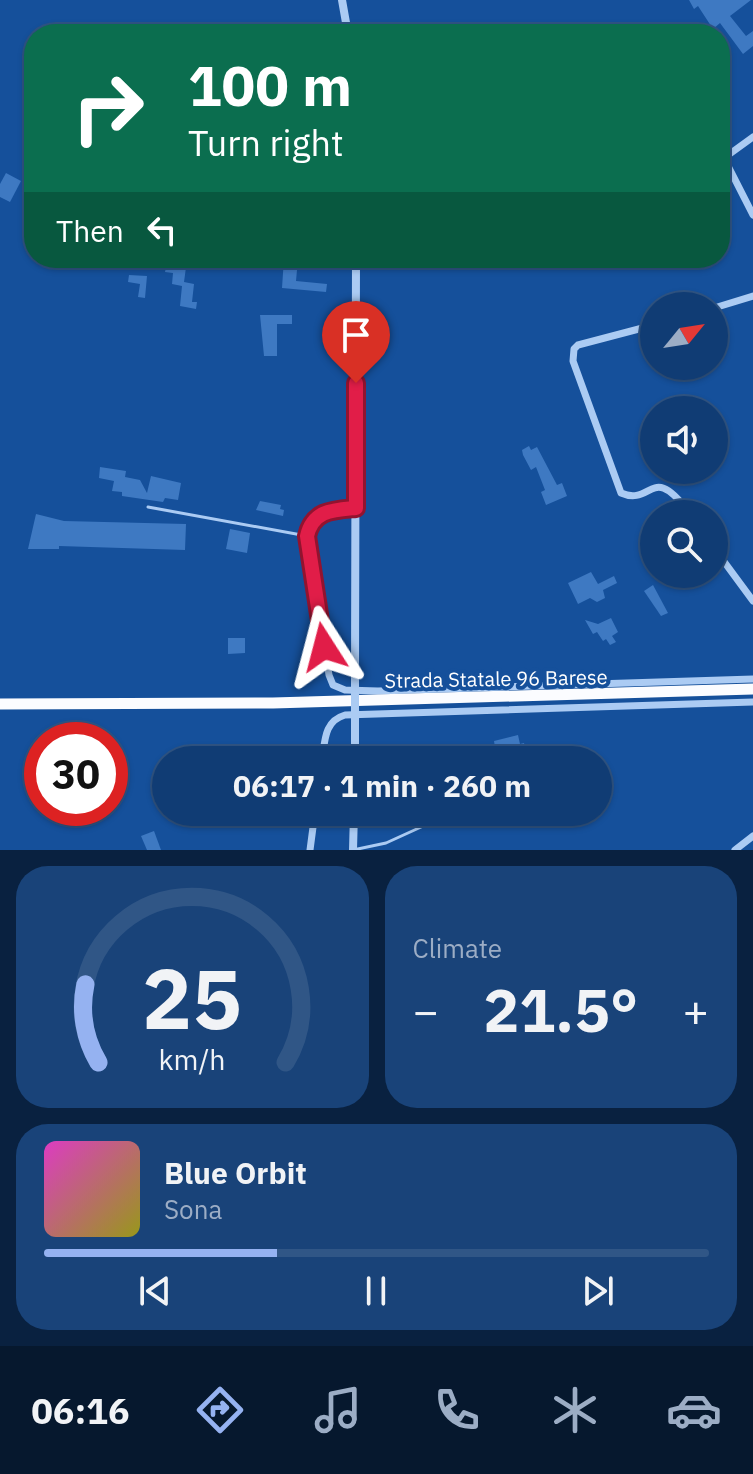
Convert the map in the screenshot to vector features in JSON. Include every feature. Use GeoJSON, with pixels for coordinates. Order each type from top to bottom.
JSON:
{"type":"FeatureCollection","features":[{"type":"Feature","properties":{"kind":"highway","name":"Strada Statale 96 Barese"},"geometry":{"type":"LineString","coordinates":[[0,704],[273,703],[753,689]]}},
{"type":"Feature","properties":{"kind":"street"},"geometry":{"type":"LineString","coordinates":[[342,0],[346,24]]}},
{"type":"Feature","properties":{"kind":"street"},"geometry":{"type":"LineString","coordinates":[[730,154],[753,137]]}},
{"type":"Feature","properties":{"kind":"street"},"geometry":{"type":"LineString","coordinates":[[730,170],[753,215]]}},
{"type":"Feature","properties":{"kind":"street"},"geometry":{"type":"LineString","coordinates":[[355,746],[356,268]]}},
{"type":"Feature","properties":{"kind":"street"},"geometry":{"type":"LineString","coordinates":[[728,304],[753,296]]}},
{"type":"Feature","properties":{"kind":"street"},"geometry":{"type":"LineString","coordinates":[[640,329],[578,345],[574,349],[573,361],[621,493],[633,495],[654,488],[667,488],[680,500]]}},
{"type":"Feature","properties":{"kind":"street"},"geometry":{"type":"LineString","coordinates":[[356,508],[328,510],[317,516],[309,526],[307,536],[333,685],[345,690],[753,679]]}},
{"type":"Feature","properties":{"kind":"street"},"geometry":{"type":"LineString","coordinates":[[728,567],[753,601]]}},
{"type":"Feature","properties":{"kind":"street"},"geometry":{"type":"LineString","coordinates":[[325,746],[334,718],[345,715],[753,702]]}},
{"type":"Feature","properties":{"kind":"street"},"geometry":{"type":"LineString","coordinates":[[310,850],[313,826]]}},
{"type":"Feature","properties":{"kind":"street"},"geometry":{"type":"LineString","coordinates":[[353,850],[354,826]]}},
{"type":"Feature","properties":{"kind":"street"},"geometry":{"type":"LineString","coordinates":[[735,850],[753,836]]}},
{"type":"Feature","properties":{"kind":"lane"},"geometry":{"type":"LineString","coordinates":[[148,507],[307,536]]}},
{"type":"Feature","properties":{"kind":"lane"},"geometry":{"type":"LineString","coordinates":[[353,850],[386,843],[423,826]]}},
{"type":"Feature","properties":{"kind":"building"},"geometry":{"type":"Polygon","coordinates":[[[689,0],[751,0],[730,16],[746,36],[753,31],[753,46],[743,54],[730,36],[730,24],[710,24],[698,6],[694,9],[689,0]]]}},
{"type":"Feature","properties":{"kind":"building"},"geometry":{"type":"Polygon","coordinates":[[[6,173],[21,181],[10,202],[0,197],[0,184],[6,173]]]}},
{"type":"Feature","properties":{"kind":"building"},"geometry":{"type":"Polygon","coordinates":[[[166,268],[186,268],[184,282],[194,284],[192,302],[197,302],[196,309],[180,306],[182,286],[172,284],[173,273],[165,272],[166,268]]]}},
{"type":"Feature","properties":{"kind":"building"},"geometry":{"type":"Polygon","coordinates":[[[283,268],[297,268],[296,281],[327,284],[326,292],[282,288],[283,268]]]}},
{"type":"Feature","properties":{"kind":"building"},"geometry":{"type":"Polygon","coordinates":[[[129,275],[147,276],[145,298],[138,297],[140,284],[128,282],[129,275]]]}},
{"type":"Feature","properties":{"kind":"building"},"geometry":{"type":"Polygon","coordinates":[[[260,315],[292,315],[292,324],[277,324],[277,356],[264,356],[260,315]]]}},
{"type":"Feature","properties":{"kind":"building"},"geometry":{"type":"Polygon","coordinates":[[[529,446],[531,450],[537,447],[557,485],[562,483],[567,496],[546,505],[541,492],[545,490],[536,467],[531,470],[523,455],[522,450],[529,446]]]}},
{"type":"Feature","properties":{"kind":"building"},"geometry":{"type":"Polygon","coordinates":[[[100,467],[126,471],[125,477],[140,480],[147,493],[151,476],[181,483],[178,500],[165,498],[163,502],[122,496],[122,492],[112,491],[114,481],[99,478],[100,467]]]}},
{"type":"Feature","properties":{"kind":"building"},"geometry":{"type":"Polygon","coordinates":[[[260,501],[281,505],[283,516],[256,510],[260,501]]]}},
{"type":"Feature","properties":{"kind":"building"},"geometry":{"type":"Polygon","coordinates":[[[36,514],[64,521],[186,524],[185,550],[59,546],[59,549],[28,549],[36,514]]]}},
{"type":"Feature","properties":{"kind":"building"},"geometry":{"type":"Polygon","coordinates":[[[230,529],[250,533],[247,553],[226,549],[230,529]]]}},
{"type":"Feature","properties":{"kind":"building"},"geometry":{"type":"Polygon","coordinates":[[[591,572],[598,584],[614,576],[617,583],[603,590],[605,598],[597,602],[590,598],[578,604],[568,583],[591,572]]]}},
{"type":"Feature","properties":{"kind":"building"},"geometry":{"type":"Polygon","coordinates":[[[655,588],[668,613],[661,616],[644,591],[655,588]]]}},
{"type":"Feature","properties":{"kind":"building"},"geometry":{"type":"Polygon","coordinates":[[[611,618],[618,632],[612,636],[616,642],[610,645],[597,632],[593,634],[585,620],[598,624],[611,618]]]}},
{"type":"Feature","properties":{"kind":"building"},"geometry":{"type":"Polygon","coordinates":[[[228,638],[245,638],[245,653],[228,654],[228,638]]]}},
{"type":"Feature","properties":{"kind":"building"},"geometry":{"type":"Polygon","coordinates":[[[518,735],[520,744],[524,743],[525,746],[495,746],[494,741],[518,735]]]}},
{"type":"Feature","properties":{"kind":"building"},"geometry":{"type":"Polygon","coordinates":[[[154,831],[161,850],[147,850],[141,836],[154,831]]]}},
{"type":"Feature","properties":{"kind":"route"},"geometry":{"type":"LineString","coordinates":[[324,647],[307,536],[309,526],[317,516],[328,510],[356,508],[356,383]]}}]}
